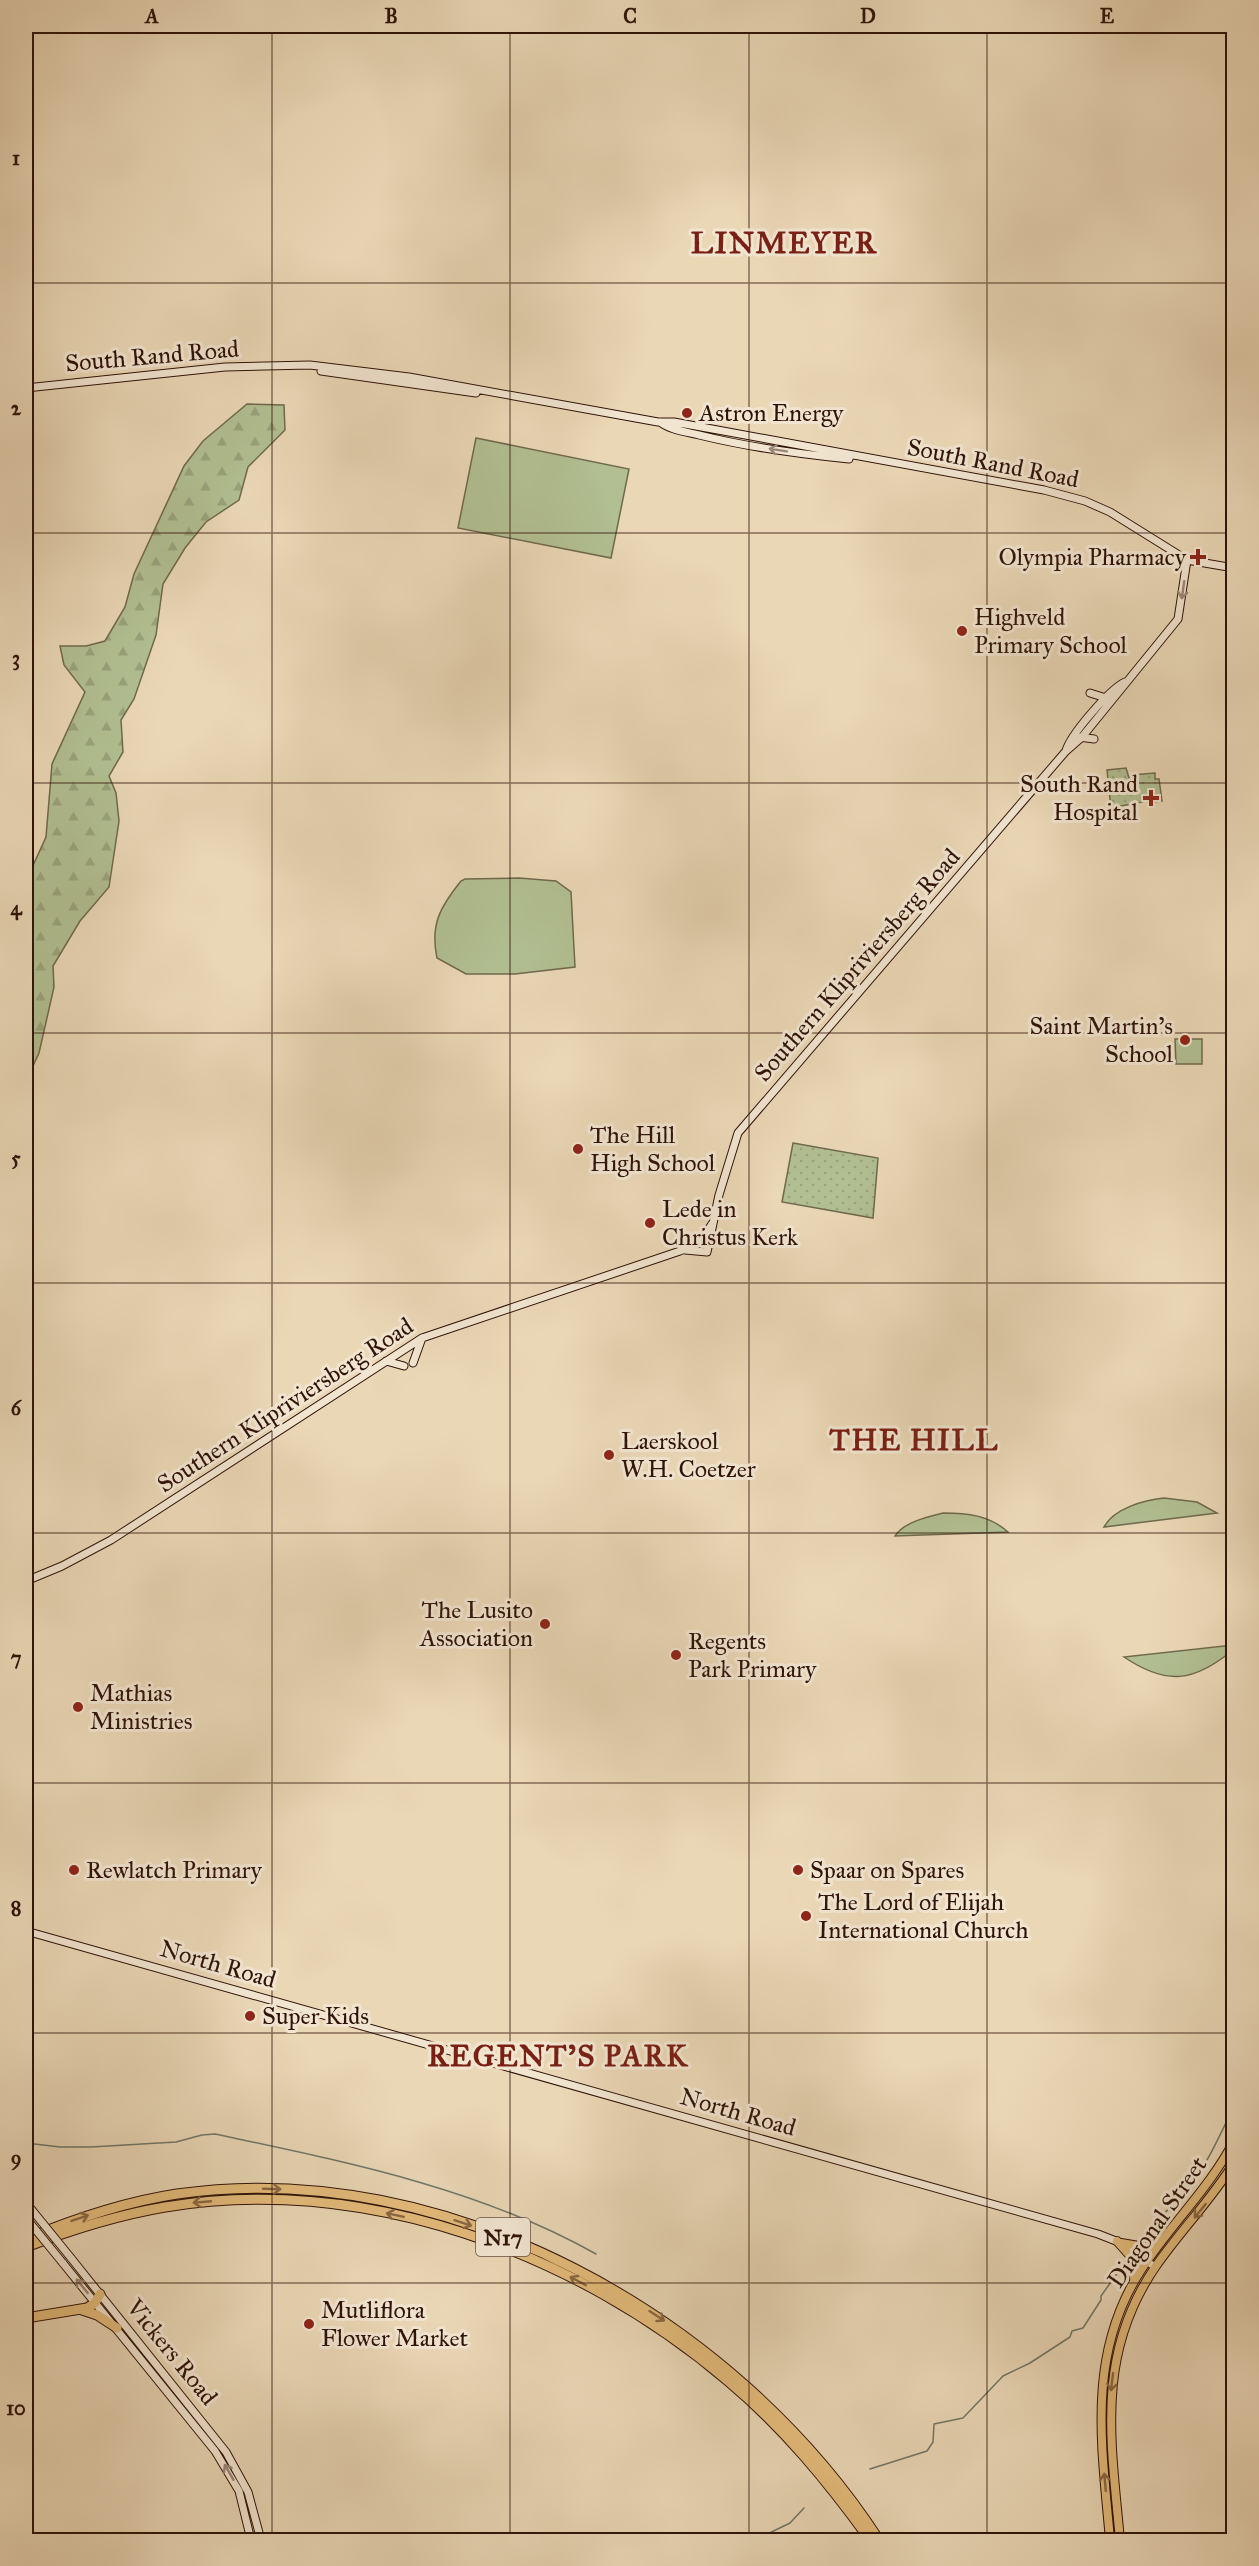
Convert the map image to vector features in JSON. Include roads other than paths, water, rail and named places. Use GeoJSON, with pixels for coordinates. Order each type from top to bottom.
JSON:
{"type":"FeatureCollection","features":[{"type":"Feature","properties":{"kind":"highway","name":"N17"},"geometry":{"type":"LineString","coordinates":[[26,2239],[88,2215],[123,2205],[177,2194],[238,2189],[297,2190],[357,2198],[430,2214],[494,2234],[556,2259],[601,2282],[664,2321],[716,2360],[770,2408],[807,2446],[853,2503],[879,2541]]}},
{"type":"Feature","properties":{"kind":"highway","name":"N17"},"geometry":{"type":"LineString","coordinates":[[26,2247],[94,2224],[151,2210],[196,2203],[254,2199],[305,2201],[372,2210],[443,2227],[490,2242],[562,2273],[606,2296],[687,2348],[729,2381],[786,2436],[829,2485],[870,2541]]}},
{"type":"Feature","properties":{"kind":"highway"},"geometry":{"type":"LineString","coordinates":[[26,2318],[91,2307],[98,2298]]}},
{"type":"Feature","properties":{"kind":"highway"},"geometry":{"type":"LineString","coordinates":[[80,2310],[97,2315],[117,2328]]}},
{"type":"Feature","properties":{"kind":"main road","name":"Diagonal Street"},"geometry":{"type":"LineString","coordinates":[[1110,2541],[1100,2422],[1101,2389],[1116,2322],[1133,2283],[1147,2261],[1209,2182],[1233,2141]]}},
{"type":"Feature","properties":{"kind":"main road","name":"Diagonal Street"},"geometry":{"type":"LineString","coordinates":[[1120,2541],[1110,2413],[1113,2376],[1121,2339],[1155,2266],[1210,2198],[1233,2163]]}},
{"type":"Feature","properties":{"kind":"main road"},"geometry":{"type":"LineString","coordinates":[[1119,2242],[1145,2247],[1162,2242]]}},
{"type":"Feature","properties":{"kind":"main road"},"geometry":{"type":"LineString","coordinates":[[1119,2242],[1132,2258],[1135,2267],[1133,2283]]}},
{"type":"Feature","properties":{"kind":"street","name":"South Rand Road"},"geometry":{"type":"LineString","coordinates":[[26,388],[166,372],[282,365],[522,398],[660,422],[674,422],[1044,490],[1086,501],[1128,522],[1187,560]]}},
{"type":"Feature","properties":{"kind":"street"},"geometry":{"type":"LineString","coordinates":[[1187,560],[1233,568]]}},
{"type":"Feature","properties":{"kind":"street","name":"Southern Klipriviersberg Road"},"geometry":{"type":"LineString","coordinates":[[680,1251],[707,1252],[712,1224],[738,1133],[1178,619],[1187,560]]}},
{"type":"Feature","properties":{"kind":"street","name":"Southern Klipriviersberg Road"},"geometry":{"type":"LineString","coordinates":[[1078,737],[1106,698],[1125,682]]}},
{"type":"Feature","properties":{"kind":"street"},"geometry":{"type":"LineString","coordinates":[[1090,693],[1106,698]]}},
{"type":"Feature","properties":{"kind":"street"},"geometry":{"type":"LineString","coordinates":[[1078,737],[1094,739]]}},
{"type":"Feature","properties":{"kind":"street","name":"Southern Klipriviersberg Road"},"geometry":{"type":"LineString","coordinates":[[26,1581],[62,1566],[111,1540],[422,1338],[680,1251],[701,1241],[712,1224]]}},
{"type":"Feature","properties":{"kind":"street"},"geometry":{"type":"LineString","coordinates":[[413,1363],[422,1338]]}},
{"type":"Feature","properties":{"kind":"street"},"geometry":{"type":"LineString","coordinates":[[385,1361],[404,1366]]}},
{"type":"Feature","properties":{"kind":"street","name":"North Road"},"geometry":{"type":"LineString","coordinates":[[26,1931],[625,2099],[1119,2242],[1155,2266]]}},
{"type":"Feature","properties":{"kind":"street","name":"Vickers Road"},"geometry":{"type":"LineString","coordinates":[[26,2202],[71,2258],[117,2328],[207,2438],[225,2465],[245,2509],[251,2541]]}},
{"type":"Feature","properties":{"kind":"street","name":"Vickers Road"},"geometry":{"type":"LineString","coordinates":[[26,2218],[62,2262],[98,2298],[226,2452],[248,2492],[261,2541]]}},
{"type":"Feature","properties":{"kind":"waterway"},"geometry":{"type":"LineString","coordinates":[[1142,2237],[1188,2190],[1207,2160],[1234,2106]]}},
{"type":"Feature","properties":{"kind":"waterway"},"geometry":{"type":"LineString","coordinates":[[26,2143],[60,2147],[91,2147],[176,2142],[215,2134],[362,2167],[459,2194],[506,2211],[596,2254]]}},
{"type":"Feature","properties":{"kind":"waterway"},"geometry":{"type":"LineString","coordinates":[[870,2469],[927,2451],[933,2442],[934,2424],[963,2418],[1003,2376],[1030,2363],[1070,2337],[1072,2331],[1083,2328],[1101,2300],[1101,2296],[1126,2261]]}},
{"type":"Feature","properties":{"kind":"waterway"},"geometry":{"type":"LineString","coordinates":[[755,2540],[790,2523],[804,2508]]}},
{"type":"Feature","properties":{"kind":"place","name":"Astron Energy"},"geometry":{"type":"Point","coordinates":[687,413]}},
{"type":"Feature","properties":{"kind":"place","name":"Olympia Pharmacy"},"geometry":{"type":"Point","coordinates":[1198,557]}},
{"type":"Feature","properties":{"kind":"place","name":"Highveld Primary School"},"geometry":{"type":"Point","coordinates":[962,631]}},
{"type":"Feature","properties":{"kind":"place","name":"South Rand Hospital"},"geometry":{"type":"Point","coordinates":[1151,798]}},
{"type":"Feature","properties":{"kind":"place","name":"Saint Martin's School"},"geometry":{"type":"Point","coordinates":[1185,1040]}},
{"type":"Feature","properties":{"kind":"place","name":"The Hill High School"},"geometry":{"type":"Point","coordinates":[578,1149]}},
{"type":"Feature","properties":{"kind":"place","name":"Lede in Christus Kerk"},"geometry":{"type":"Point","coordinates":[650,1223]}},
{"type":"Feature","properties":{"kind":"place","name":"Laerskool W.H. Coetzer"},"geometry":{"type":"Point","coordinates":[609,1455]}},
{"type":"Feature","properties":{"kind":"place","name":"The Lusito Association"},"geometry":{"type":"Point","coordinates":[545,1624]}},
{"type":"Feature","properties":{"kind":"place","name":"Regents Park Primary"},"geometry":{"type":"Point","coordinates":[676,1655]}},
{"type":"Feature","properties":{"kind":"place","name":"Mathias Ministries"},"geometry":{"type":"Point","coordinates":[78,1707]}},
{"type":"Feature","properties":{"kind":"place","name":"Rewlatch Primary"},"geometry":{"type":"Point","coordinates":[74,1870]}},
{"type":"Feature","properties":{"kind":"place","name":"Spaar on Spares"},"geometry":{"type":"Point","coordinates":[798,1870]}},
{"type":"Feature","properties":{"kind":"place","name":"The Lord of Elijah International Church"},"geometry":{"type":"Point","coordinates":[806,1916]}},
{"type":"Feature","properties":{"kind":"place","name":"Super Kids"},"geometry":{"type":"Point","coordinates":[250,2016]}},
{"type":"Feature","properties":{"kind":"place","name":"Mutliflora Flower Market"},"geometry":{"type":"Point","coordinates":[309,2324]}},
{"type":"Feature","properties":{"kind":"district","name":"LINMEYER"},"geometry":{"type":"Point","coordinates":[784,243]}},
{"type":"Feature","properties":{"kind":"district","name":"THE HILL"},"geometry":{"type":"Point","coordinates":[914,1440]}},
{"type":"Feature","properties":{"kind":"district","name":"REGENT'S PARK"},"geometry":{"type":"Point","coordinates":[558,2056]}}]}
